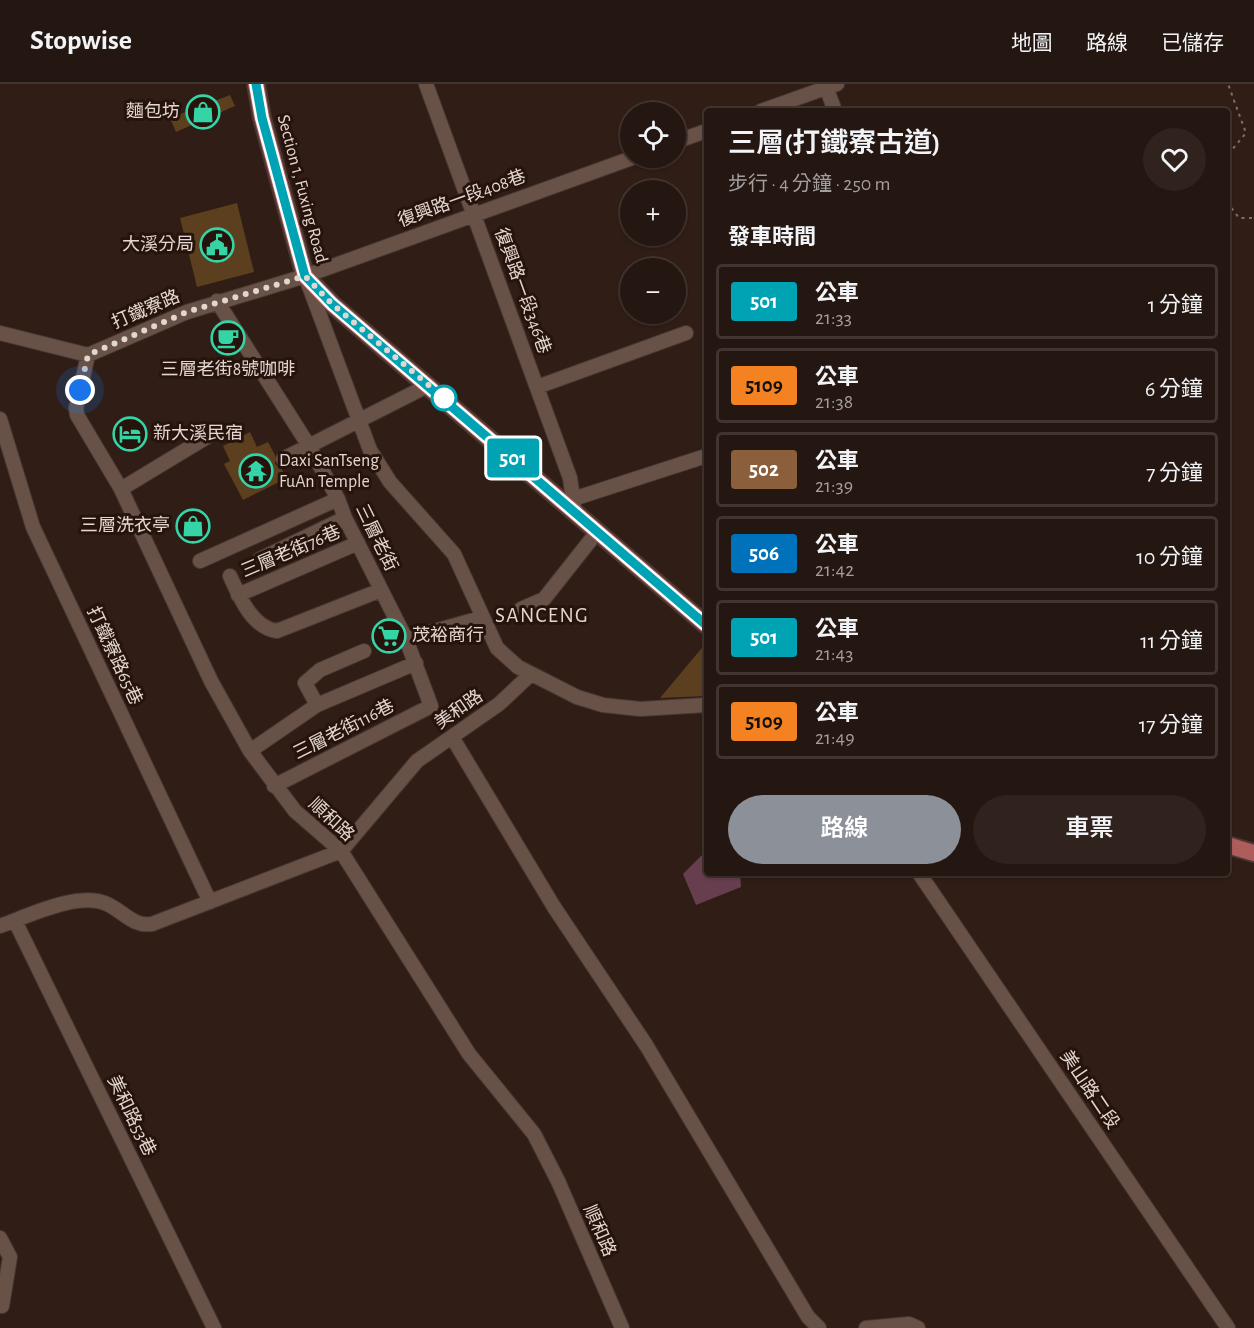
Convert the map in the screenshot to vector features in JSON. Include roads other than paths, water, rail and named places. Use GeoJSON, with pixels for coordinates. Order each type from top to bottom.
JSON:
{"type":"FeatureCollection","features":[{"type":"Feature","properties":{"kind":"main road","name":"Section 1, Fuxing Road"},"geometry":{"type":"LineString","coordinates":[[256,84],[262,118],[305,276],[332,304],[574,506],[597,532],[704,623]]}},
{"type":"Feature","properties":{"kind":"main road"},"geometry":{"type":"LineString","coordinates":[[1230,846],[1254,853]]}},
{"type":"Feature","properties":{"kind":"street","name":"復興路一段346巷"},"geometry":{"type":"LineString","coordinates":[[426,84],[570,478],[574,506]]}},
{"type":"Feature","properties":{"kind":"street"},"geometry":{"type":"LineString","coordinates":[[769,108],[829,85],[834,108]]}},
{"type":"Feature","properties":{"kind":"street"},"geometry":{"type":"LineString","coordinates":[[686,138],[704,132]]}},
{"type":"Feature","properties":{"kind":"street","name":"復興路一段408巷"},"geometry":{"type":"LineString","coordinates":[[305,276],[620,162]]}},
{"type":"Feature","properties":{"kind":"street","name":"打鐵寮路"},"geometry":{"type":"LineString","coordinates":[[88,355],[217,301],[305,276]]}},
{"type":"Feature","properties":{"kind":"street"},"geometry":{"type":"LineString","coordinates":[[305,276],[370,450],[390,482],[454,554],[481,618],[497,648],[508,660],[577,697],[603,705],[640,709],[704,705]]}},
{"type":"Feature","properties":{"kind":"street","name":"三層老街"},"geometry":{"type":"LineString","coordinates":[[217,301],[309,446],[338,499],[345,518],[406,639],[431,706]]}},
{"type":"Feature","properties":{"kind":"street"},"geometry":{"type":"LineString","coordinates":[[0,333],[88,355]]}},
{"type":"Feature","properties":{"kind":"street"},"geometry":{"type":"LineString","coordinates":[[537,387],[686,333]]}},
{"type":"Feature","properties":{"kind":"street","name":"順和路"},"geometry":{"type":"LineString","coordinates":[[88,355],[76,412],[121,489],[211,681],[250,751],[274,786],[295,812],[341,851],[469,1054],[534,1134],[558,1181],[622,1328]]}},
{"type":"Feature","properties":{"kind":"street"},"geometry":{"type":"LineString","coordinates":[[283,459],[429,385]]}},
{"type":"Feature","properties":{"kind":"street","name":"打鐵寮路65巷"},"geometry":{"type":"LineString","coordinates":[[0,419],[33,527],[210,902]]}},
{"type":"Feature","properties":{"kind":"street"},"geometry":{"type":"LineString","coordinates":[[121,489],[207,437]]}},
{"type":"Feature","properties":{"kind":"street"},"geometry":{"type":"LineString","coordinates":[[574,506],[704,457]]}},
{"type":"Feature","properties":{"kind":"street"},"geometry":{"type":"LineString","coordinates":[[200,561],[338,499]]}},
{"type":"Feature","properties":{"kind":"street"},"geometry":{"type":"LineString","coordinates":[[260,559],[345,518]]}},
{"type":"Feature","properties":{"kind":"street"},"geometry":{"type":"LineString","coordinates":[[521,609],[544,599],[597,532]]}},
{"type":"Feature","properties":{"kind":"street","name":"三層老街76巷"},"geometry":{"type":"LineString","coordinates":[[238,595],[358,543]]}},
{"type":"Feature","properties":{"kind":"street"},"geometry":{"type":"LineString","coordinates":[[230,576],[238,595],[259,622],[271,631],[277,632],[381,590]]}},
{"type":"Feature","properties":{"kind":"street"},"geometry":{"type":"LineString","coordinates":[[406,639],[481,618]]}},
{"type":"Feature","properties":{"kind":"street"},"geometry":{"type":"LineString","coordinates":[[317,705],[304,683],[320,670],[364,651]]}},
{"type":"Feature","properties":{"kind":"street"},"geometry":{"type":"LineString","coordinates":[[250,751],[317,705],[416,663]]}},
{"type":"Feature","properties":{"kind":"street","name":"美和路"},"geometry":{"type":"LineString","coordinates":[[0,926],[80,899],[106,903],[135,923],[144,925],[341,851],[417,761],[499,704],[531,674]]}},
{"type":"Feature","properties":{"kind":"street","name":"三層老街116巷"},"geometry":{"type":"LineString","coordinates":[[274,786],[431,706]]}},
{"type":"Feature","properties":{"kind":"street"},"geometry":{"type":"LineString","coordinates":[[452,737],[554,907],[646,1045],[808,1317],[819,1328]]}},
{"type":"Feature","properties":{"kind":"street","name":"美山路二段"},"geometry":{"type":"LineString","coordinates":[[921,876],[1228,1328]]}},
{"type":"Feature","properties":{"kind":"street","name":"美和路53巷"},"geometry":{"type":"LineString","coordinates":[[15,921],[214,1328]]}},
{"type":"Feature","properties":{"kind":"street"},"geometry":{"type":"LineString","coordinates":[[0,1238],[10,1257],[2,1306]]}},
{"type":"Feature","properties":{"kind":"street"},"geometry":{"type":"LineString","coordinates":[[866,1328],[909,1324],[918,1328]]}},
{"type":"Feature","properties":{"kind":"place","name":"麵包坊"},"geometry":{"type":"Point","coordinates":[203,112]}},
{"type":"Feature","properties":{"kind":"place","name":"大溪分局"},"geometry":{"type":"Point","coordinates":[217,245]}},
{"type":"Feature","properties":{"kind":"place","name":"三層老街8號咖啡"},"geometry":{"type":"Point","coordinates":[228,338]}},
{"type":"Feature","properties":{"kind":"place","name":"新大溪民宿"},"geometry":{"type":"Point","coordinates":[130,434]}},
{"type":"Feature","properties":{"kind":"place","name":"Daxi SanTseng FuAn Temple"},"geometry":{"type":"Point","coordinates":[256,471]}},
{"type":"Feature","properties":{"kind":"place","name":"三層洗衣亭"},"geometry":{"type":"Point","coordinates":[193,526]}},
{"type":"Feature","properties":{"kind":"place","name":"茂裕商行"},"geometry":{"type":"Point","coordinates":[389,636]}},
{"type":"Feature","properties":{"kind":"district","name":"SANCENG"},"geometry":{"type":"Point","coordinates":[542,615]}}]}
